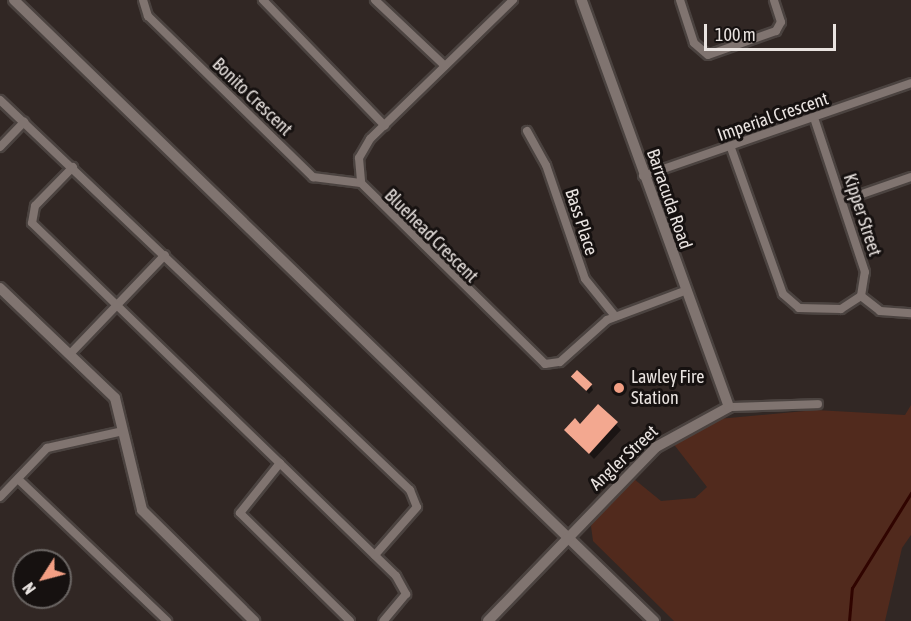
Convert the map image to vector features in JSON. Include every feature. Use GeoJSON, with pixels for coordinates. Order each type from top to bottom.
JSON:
{"type":"FeatureCollection","features":[{"type":"Feature","properties":{"kind":"street"},"geometry":{"type":"LineString","coordinates":[[14,0],[654,621]]}},
{"type":"Feature","properties":{"kind":"street","name":"Bonito Crescent"},"geometry":{"type":"LineString","coordinates":[[143,0],[148,16],[313,177],[361,183]]}},
{"type":"Feature","properties":{"kind":"street"},"geometry":{"type":"LineString","coordinates":[[263,0],[385,126]]}},
{"type":"Feature","properties":{"kind":"street"},"geometry":{"type":"LineString","coordinates":[[375,0],[445,66]]}},
{"type":"Feature","properties":{"kind":"street","name":"Bluehead Crescent"},"geometry":{"type":"LineString","coordinates":[[513,0],[363,149],[361,183],[545,364],[560,362],[615,316],[684,291]]}},
{"type":"Feature","properties":{"kind":"street","name":"Barracuda Road"},"geometry":{"type":"LineString","coordinates":[[582,0],[684,291],[729,407]]}},
{"type":"Feature","properties":{"kind":"street"},"geometry":{"type":"LineString","coordinates":[[680,0],[694,43],[708,55],[776,31],[781,22],[774,0]]}},
{"type":"Feature","properties":{"kind":"street","name":"Imperial Crescent"},"geometry":{"type":"LineString","coordinates":[[643,176],[731,148],[911,83]]}},
{"type":"Feature","properties":{"kind":"street"},"geometry":{"type":"LineString","coordinates":[[0,100],[73,167],[412,493],[413,513],[375,555]]}},
{"type":"Feature","properties":{"kind":"street","name":"Kipper Street"},"geometry":{"type":"LineString","coordinates":[[814,118],[865,272],[861,296]]}},
{"type":"Feature","properties":{"kind":"street"},"geometry":{"type":"LineString","coordinates":[[0,147],[24,122]]}},
{"type":"Feature","properties":{"kind":"street","name":"Bass Place"},"geometry":{"type":"LineString","coordinates":[[527,131],[546,165],[585,279],[615,316]]}},
{"type":"Feature","properties":{"kind":"street"},"geometry":{"type":"LineString","coordinates":[[731,148],[786,298],[799,308],[819,311],[841,309],[861,296],[880,311],[911,313]]}},
{"type":"Feature","properties":{"kind":"street"},"geometry":{"type":"LineString","coordinates":[[73,167],[35,206],[32,224],[375,555],[406,594],[383,621]]}},
{"type":"Feature","properties":{"kind":"street"},"geometry":{"type":"LineString","coordinates":[[842,201],[911,177]]}},
{"type":"Feature","properties":{"kind":"street"},"geometry":{"type":"LineString","coordinates":[[70,354],[165,255]]}},
{"type":"Feature","properties":{"kind":"street"},"geometry":{"type":"LineString","coordinates":[[0,288],[115,398],[142,510],[254,621]]}},
{"type":"Feature","properties":{"kind":"street","name":"Angler Street"},"geometry":{"type":"LineString","coordinates":[[488,621],[656,447],[729,407],[818,404]]}},
{"type":"Feature","properties":{"kind":"street"},"geometry":{"type":"LineString","coordinates":[[0,497],[47,448],[123,431]]}},
{"type":"Feature","properties":{"kind":"street"},"geometry":{"type":"LineString","coordinates":[[280,463],[244,500],[240,513],[350,621]]}},
{"type":"Feature","properties":{"kind":"street"},"geometry":{"type":"LineString","coordinates":[[18,479],[167,621]]}},
{"type":"Feature","properties":{"kind":"shaded area"},"geometry":{"type":"Polygon","coordinates":[[[911,405],[911,535],[902,548],[885,621],[674,621],[593,541],[591,526],[599,513],[634,479],[661,501],[695,498],[707,487],[672,442],[718,419],[816,410],[905,415],[911,405]]]}},
{"type":"Feature","properties":{"kind":"building"},"geometry":{"type":"Polygon","coordinates":[[[577,370],[592,384],[586,391],[571,377],[577,370]]]}},
{"type":"Feature","properties":{"kind":"building"},"geometry":{"type":"Polygon","coordinates":[[[598,404],[618,422],[589,454],[564,430],[575,418],[580,424],[598,404]]]}},
{"type":"Feature","properties":{"kind":"waterway"},"geometry":{"type":"LineString","coordinates":[[849,621],[852,588],[911,493]]}},
{"type":"Feature","properties":{"kind":"place","name":"Lawley Fire Station"},"geometry":{"type":"Point","coordinates":[619,388]}}]}
